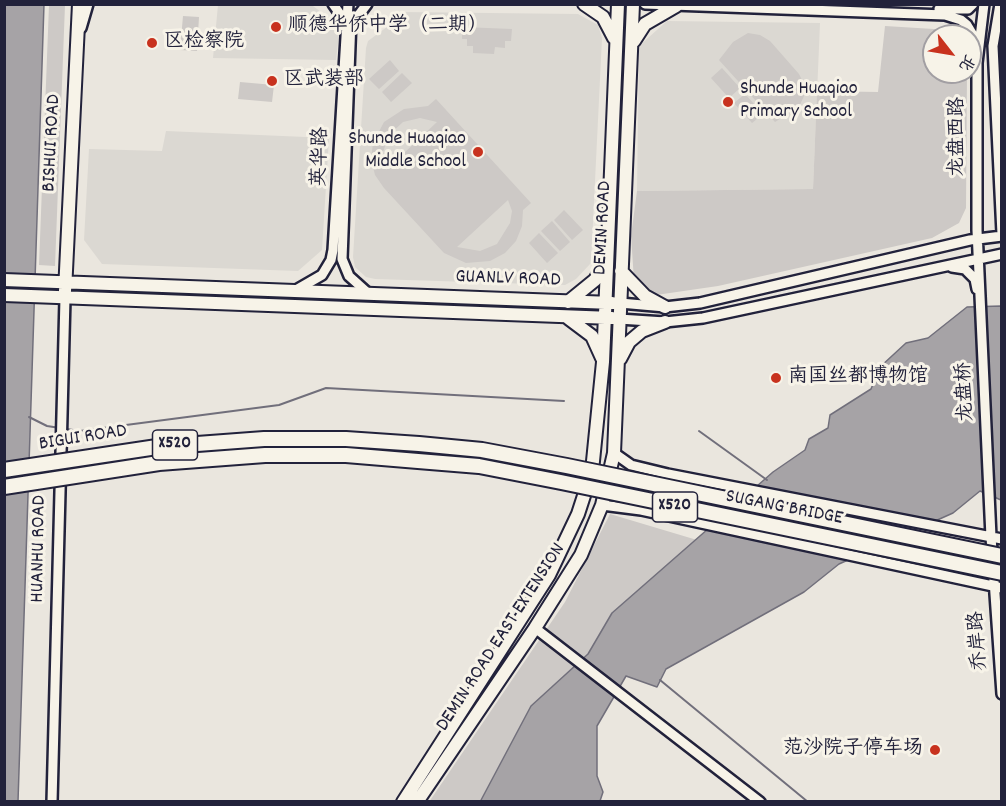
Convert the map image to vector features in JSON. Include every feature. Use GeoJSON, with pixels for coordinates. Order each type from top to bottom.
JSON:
{"type":"FeatureCollection","features":[{"type":"Feature","properties":{"kind":"highway","name":"BIGUI ROAD"},"geometry":{"type":"LineString","coordinates":[[4,471],[157,447],[264,439],[346,439]]}},
{"type":"Feature","properties":{"kind":"highway","name":"SUGANG BRIDGE"},"geometry":{"type":"LineString","coordinates":[[346,439],[482,450],[1002,556]]}},
{"type":"Feature","properties":{"kind":"highway","name":"BIGUI ROAD"},"geometry":{"type":"LineString","coordinates":[[4,487],[159,463],[264,455],[346,455]]}},
{"type":"Feature","properties":{"kind":"highway","name":"SUGANG BRIDGE"},"geometry":{"type":"LineString","coordinates":[[346,455],[479,466],[1002,573]]}},
{"type":"Feature","properties":{"kind":"main road","name":"BISHUI ROAD"},"geometry":{"type":"LineString","coordinates":[[64,298],[79,4]]}},
{"type":"Feature","properties":{"kind":"main road"},"geometry":{"type":"LineString","coordinates":[[584,4],[603,17],[616,43]]}},
{"type":"Feature","properties":{"kind":"main road","name":"DEMIN ROAD EAST EXTENSION"},"geometry":{"type":"LineString","coordinates":[[403,801],[549,575],[578,514],[592,471],[603,362],[618,4]]}},
{"type":"Feature","properties":{"kind":"main road","name":"DEMIN ROAD"},"geometry":{"type":"LineString","coordinates":[[614,453],[633,4]]}},
{"type":"Feature","properties":{"kind":"main road"},"geometry":{"type":"LineString","coordinates":[[632,48],[645,24],[676,6]]}},
{"type":"Feature","properties":{"kind":"main road"},"geometry":{"type":"LineString","coordinates":[[568,302],[595,280],[607,258]]}},
{"type":"Feature","properties":{"kind":"main road"},"geometry":{"type":"LineString","coordinates":[[621,271],[645,296],[665,306]]}},
{"type":"Feature","properties":{"kind":"main road","name":"GUANLV ROAD"},"geometry":{"type":"LineString","coordinates":[[4,280],[620,303]]}},
{"type":"Feature","properties":{"kind":"main road","name":"GUANLV ROAD"},"geometry":{"type":"LineString","coordinates":[[4,295],[619,318]]}},
{"type":"Feature","properties":{"kind":"main road"},"geometry":{"type":"LineString","coordinates":[[567,317],[592,336],[603,362]]}},
{"type":"Feature","properties":{"kind":"main road"},"geometry":{"type":"LineString","coordinates":[[618,362],[635,337],[665,322]]}},
{"type":"Feature","properties":{"kind":"main road","name":"DEMIN ROAD EAST EXTENSION"},"geometry":{"type":"LineString","coordinates":[[417,801],[536,628],[581,555],[602,505],[614,453]]}},
{"type":"Feature","properties":{"kind":"street"},"geometry":{"type":"LineString","coordinates":[[78,36],[88,4]]}},
{"type":"Feature","properties":{"kind":"street"},"geometry":{"type":"LineString","coordinates":[[333,4],[348,33]]}},
{"type":"Feature","properties":{"kind":"street","name":"英华路"},"geometry":{"type":"LineString","coordinates":[[293,291],[314,281],[331,260],[338,208],[350,4]]}},
{"type":"Feature","properties":{"kind":"street"},"geometry":{"type":"LineString","coordinates":[[348,33],[367,4]]}},
{"type":"Feature","properties":{"kind":"street"},"geometry":{"type":"LineString","coordinates":[[645,4],[945,15],[966,24]]}},
{"type":"Feature","properties":{"kind":"street"},"geometry":{"type":"LineString","coordinates":[[777,4],[969,9],[973,4]]}},
{"type":"Feature","properties":{"kind":"street","name":"龙盘西路"},"geometry":{"type":"LineString","coordinates":[[982,24],[984,4]]}},
{"type":"Feature","properties":{"kind":"street"},"geometry":{"type":"LineString","coordinates":[[1000,4],[993,46],[1002,235]]}},
{"type":"Feature","properties":{"kind":"street","name":"英华路"},"geometry":{"type":"LineString","coordinates":[[348,33],[342,259],[349,276],[369,294]]}},
{"type":"Feature","properties":{"kind":"street"},"geometry":{"type":"LineString","coordinates":[[993,46],[1002,53]]}},
{"type":"Feature","properties":{"kind":"street","name":"龙盘西路"},"geometry":{"type":"LineString","coordinates":[[976,84],[979,264]]}},
{"type":"Feature","properties":{"kind":"street","name":"GUANLV ROAD"},"geometry":{"type":"LineString","coordinates":[[620,303],[665,306],[700,303],[1002,235]]}},
{"type":"Feature","properties":{"kind":"street","name":"GUANLV ROAD"},"geometry":{"type":"LineString","coordinates":[[619,318],[665,322],[703,318],[948,266],[979,264],[1002,254]]}},
{"type":"Feature","properties":{"kind":"street","name":"龙盘桥"},"geometry":{"type":"LineString","coordinates":[[979,264],[992,514],[991,537]]}},
{"type":"Feature","properties":{"kind":"street"},"geometry":{"type":"LineString","coordinates":[[948,266],[965,269],[975,279],[981,312]]}},
{"type":"Feature","properties":{"kind":"street","name":"HUANHU ROAD"},"geometry":{"type":"LineString","coordinates":[[52,801],[64,298]]}},
{"type":"Feature","properties":{"kind":"street"},"geometry":{"type":"LineString","coordinates":[[614,453],[631,465],[668,474],[1002,539]]}},
{"type":"Feature","properties":{"kind":"street"},"geometry":{"type":"LineString","coordinates":[[602,505],[656,513],[998,587]]}},
{"type":"Feature","properties":{"kind":"street","name":"乔岸路"},"geometry":{"type":"LineString","coordinates":[[991,537],[998,587],[996,611],[1002,694]]}},
{"type":"Feature","properties":{"kind":"street"},"geometry":{"type":"LineString","coordinates":[[965,580],[980,587],[989,596],[996,611]]}},
{"type":"Feature","properties":{"kind":"street"},"geometry":{"type":"LineString","coordinates":[[536,628],[760,801]]}},
{"type":"Feature","properties":{"kind":"shaded area"},"geometry":{"type":"Polygon","coordinates":[[[44,4],[18,801],[5,802],[5,5],[44,4]]]}},
{"type":"Feature","properties":{"kind":"shaded area"},"geometry":{"type":"Polygon","coordinates":[[[49,5],[65,5],[55,266],[39,265],[49,5]]]}},
{"type":"Feature","properties":{"kind":"shaded area","name":"顺德华侨中学（二期）"},"geometry":{"type":"Polygon","coordinates":[[[218,5],[313,6],[333,21],[339,34],[336,60],[213,58],[218,5]]]}},
{"type":"Feature","properties":{"kind":"shaded area","name":"Shunde Huaqiao Middle School"},"geometry":{"type":"Polygon","coordinates":[[[401,12],[578,14],[598,25],[602,38],[591,263],[576,279],[565,285],[375,279],[366,277],[355,267],[353,257],[366,48],[368,41],[391,24],[401,12]]]}},
{"type":"Feature","properties":{"kind":"shaded area"},"geometry":{"type":"Polygon","coordinates":[[[183,16],[199,17],[197,51],[180,50],[183,16]]]}},
{"type":"Feature","properties":{"kind":"shaded area","name":"Shunde Huaqiao Primary School"},"geometry":{"type":"Polygon","coordinates":[[[667,21],[820,23],[813,189],[637,191],[639,46],[667,21]]]}},
{"type":"Feature","properties":{"kind":"shaded area"},"geometry":{"type":"Polygon","coordinates":[[[885,26],[922,28],[922,84],[967,84],[966,208],[959,223],[932,238],[718,286],[656,295],[634,280],[631,236],[637,191],[813,189],[817,91],[878,92],[885,26]]]}},
{"type":"Feature","properties":{"kind":"shaded area"},"geometry":{"type":"Polygon","coordinates":[[[462,27],[512,29],[511,41],[505,41],[505,48],[495,47],[494,54],[473,53],[473,46],[467,46],[467,39],[462,39],[462,27]]]}},
{"type":"Feature","properties":{"kind":"shaded area"},"geometry":{"type":"Polygon","coordinates":[[[748,33],[760,35],[770,41],[799,74],[804,84],[804,96],[799,107],[775,122],[719,60],[733,42],[748,33]]]}},
{"type":"Feature","properties":{"kind":"shaded area"},"geometry":{"type":"Polygon","coordinates":[[[390,60],[399,71],[379,89],[369,79],[390,60]]]}},
{"type":"Feature","properties":{"kind":"shaded area"},"geometry":{"type":"Polygon","coordinates":[[[722,68],[740,88],[729,98],[711,78],[722,68]]]}},
{"type":"Feature","properties":{"kind":"shaded area"},"geometry":{"type":"Polygon","coordinates":[[[402,73],[412,83],[391,102],[382,92],[402,73]]]}},
{"type":"Feature","properties":{"kind":"shaded area"},"geometry":{"type":"Polygon","coordinates":[[[240,82],[274,85],[272,102],[238,99],[240,82]]]}},
{"type":"Feature","properties":{"kind":"shaded area"},"geometry":{"type":"Polygon","coordinates":[[[745,94],[763,114],[752,123],[734,103],[745,94]]]}},
{"type":"Feature","properties":{"kind":"shaded area"},"geometry":{"type":"Polygon","coordinates":[[[436,99],[531,203],[523,210],[522,226],[516,241],[505,253],[490,261],[466,263],[444,253],[384,188],[375,175],[371,159],[373,143],[384,122],[404,109],[428,106],[436,99]],[[420,118],[403,122],[389,135],[383,152],[386,170],[437,122],[420,118]],[[508,200],[457,247],[480,251],[497,244],[510,223],[512,211],[508,200]]]}},
{"type":"Feature","properties":{"kind":"shaded area"},"geometry":{"type":"Polygon","coordinates":[[[166,131],[329,138],[322,250],[298,271],[102,264],[84,240],[89,149],[162,151],[166,131]]]}},
{"type":"Feature","properties":{"kind":"shaded area"},"geometry":{"type":"Polygon","coordinates":[[[564,210],[583,230],[572,240],[554,220],[564,210]]]}},
{"type":"Feature","properties":{"kind":"shaded area"},"geometry":{"type":"Polygon","coordinates":[[[552,221],[570,242],[560,251],[541,231],[552,221]]]}},
{"type":"Feature","properties":{"kind":"shaded area"},"geometry":{"type":"Polygon","coordinates":[[[539,233],[558,253],[547,263],[529,243],[539,233]]]}},
{"type":"Feature","properties":{"kind":"shaded area"},"geometry":{"type":"Polygon","coordinates":[[[1001,306],[1001,500],[980,491],[953,513],[839,564],[804,592],[666,669],[657,687],[626,676],[597,726],[597,776],[603,792],[600,801],[480,802],[531,706],[588,654],[612,613],[773,472],[805,450],[809,439],[828,428],[830,415],[871,389],[880,367],[906,343],[928,338],[967,307],[1001,306]]]}},
{"type":"Feature","properties":{"kind":"shaded area"},"geometry":{"type":"Polygon","coordinates":[[[610,514],[697,540],[612,613],[588,654],[531,706],[480,801],[429,802],[565,602],[610,514]]]}},
{"type":"Feature","properties":{"kind":"waterway"},"geometry":{"type":"LineString","coordinates":[[66,429],[80,431],[279,405],[326,388],[564,401]]}},
{"type":"Feature","properties":{"kind":"waterway"},"geometry":{"type":"LineString","coordinates":[[29,417],[47,426],[60,428]]}},
{"type":"Feature","properties":{"kind":"waterway"},"geometry":{"type":"LineString","coordinates":[[699,431],[767,480]]}},
{"type":"Feature","properties":{"kind":"waterway"},"geometry":{"type":"LineString","coordinates":[[660,680],[808,802]]}},
{"type":"Feature","properties":{"kind":"place","name":"顺德华侨中学（二期）"},"geometry":{"type":"Point","coordinates":[276,27]}},
{"type":"Feature","properties":{"kind":"place","name":"区检察院"},"geometry":{"type":"Point","coordinates":[152,43]}},
{"type":"Feature","properties":{"kind":"place","name":"区武装部"},"geometry":{"type":"Point","coordinates":[272,81]}},
{"type":"Feature","properties":{"kind":"place","name":"Shunde Huaqiao Primary School"},"geometry":{"type":"Point","coordinates":[728,102]}},
{"type":"Feature","properties":{"kind":"place","name":"Shunde Huaqiao Middle School"},"geometry":{"type":"Point","coordinates":[478,152]}},
{"type":"Feature","properties":{"kind":"place","name":"南国丝都博物馆"},"geometry":{"type":"Point","coordinates":[776,378]}},
{"type":"Feature","properties":{"kind":"place","name":"范沙院子停车场"},"geometry":{"type":"Point","coordinates":[935,750]}}]}
